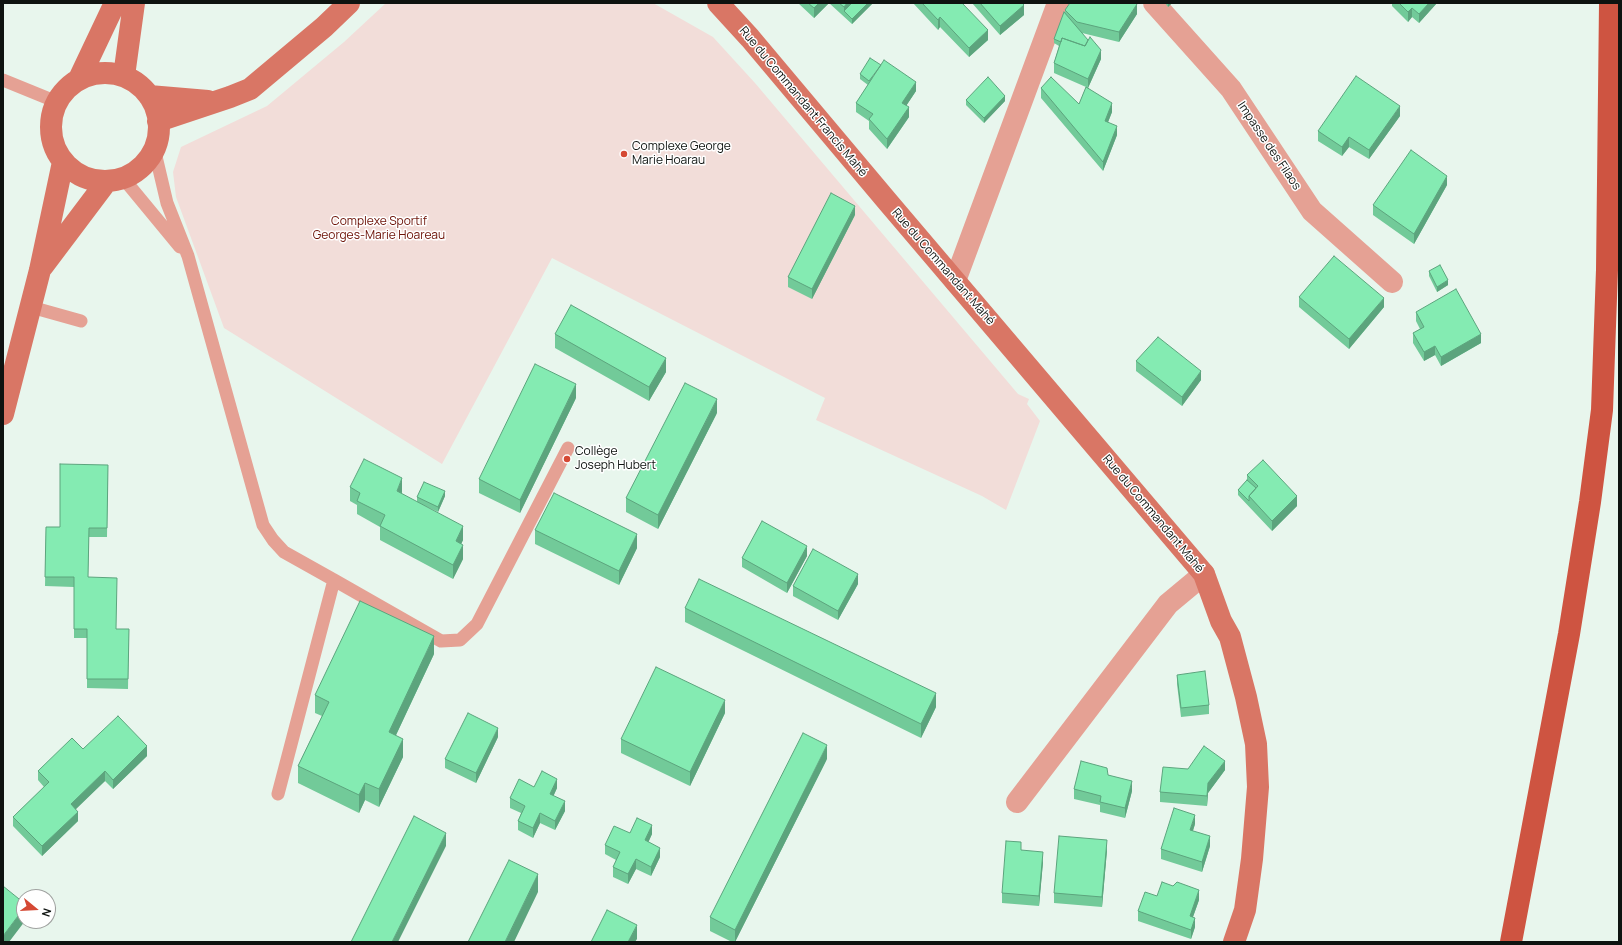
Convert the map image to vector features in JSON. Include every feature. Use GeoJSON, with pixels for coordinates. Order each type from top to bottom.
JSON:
{"type":"FeatureCollection","features":[{"type":"Feature","properties":{"kind":"main road"},"geometry":{"type":"LineString","coordinates":[[1511,942],[1569,634],[1590,502],[1602,410],[1607,270],[1610,3]]}},
{"type":"Feature","properties":{"kind":"street"},"geometry":{"type":"LineString","coordinates":[[78,80],[115,3]]}},
{"type":"Feature","properties":{"kind":"street"},"geometry":{"type":"LineString","coordinates":[[124,76],[134,3]]}},
{"type":"Feature","properties":{"kind":"street"},"geometry":{"type":"LineString","coordinates":[[158,121],[250,89],[324,27],[349,3]]}},
{"type":"Feature","properties":{"kind":"street","name":"Rue du Commandant Francis Mahé"},"geometry":{"type":"LineString","coordinates":[[718,3],[750,38],[887,201]]}},
{"type":"Feature","properties":{"kind":"street"},"geometry":{"type":"LineString","coordinates":[[955,281],[1058,3]]}},
{"type":"Feature","properties":{"kind":"street","name":"Impasse des Filaos"},"geometry":{"type":"LineString","coordinates":[[1154,3],[1231,89],[1312,211],[1392,282]]}},
{"type":"Feature","properties":{"kind":"street"},"geometry":{"type":"LineString","coordinates":[[109,73],[124,76],[138,84],[149,96],[155,108],[158,121],[158,135],[154,148],[147,160],[138,169],[115,179],[91,179],[75,173],[63,162],[55,148],[51,132],[52,116],[57,102],[66,89],[78,80],[93,74],[109,73]]}},
{"type":"Feature","properties":{"kind":"street"},"geometry":{"type":"LineString","coordinates":[[149,96],[217,101]]}},
{"type":"Feature","properties":{"kind":"street"},"geometry":{"type":"LineString","coordinates":[[3,414],[40,270],[63,162]]}},
{"type":"Feature","properties":{"kind":"street"},"geometry":{"type":"LineString","coordinates":[[40,270],[115,179]]}},
{"type":"Feature","properties":{"kind":"street","name":"Rue du Commandant Mahé"},"geometry":{"type":"LineString","coordinates":[[887,201],[1204,574],[1221,620],[1230,637],[1256,744],[1258,787],[1252,859],[1245,910],[1234,942]]}},
{"type":"Feature","properties":{"kind":"street"},"geometry":{"type":"LineString","coordinates":[[1017,802],[1168,604],[1204,574]]}},
{"type":"Feature","properties":{"kind":"lane"},"geometry":{"type":"LineString","coordinates":[[3,80],[57,102]]}},
{"type":"Feature","properties":{"kind":"lane"},"geometry":{"type":"LineString","coordinates":[[154,148],[166,203],[188,256],[263,526],[272,540],[284,552],[441,641],[460,640],[477,624],[568,448]]}},
{"type":"Feature","properties":{"kind":"lane"},"geometry":{"type":"LineString","coordinates":[[115,179],[188,256]]}},
{"type":"Feature","properties":{"kind":"lane"},"geometry":{"type":"LineString","coordinates":[[31,307],[81,321]]}},
{"type":"Feature","properties":{"kind":"lane"},"geometry":{"type":"LineString","coordinates":[[278,794],[334,580]]}},
{"type":"Feature","properties":{"kind":"green space","name":"Complexe Sportif Georges-Marie Hoareau"},"geometry":{"type":"Polygon","coordinates":[[[386,3],[653,3],[713,37],[755,83],[1018,394],[1029,399],[1027,404],[1040,421],[1006,510],[982,496],[816,420],[825,398],[552,258],[442,464],[224,328],[176,197],[173,172],[181,147],[267,106],[344,42],[386,3]]]}},
{"type":"Feature","properties":{"kind":"building"},"geometry":{"type":"Polygon","coordinates":[[[808,3],[819,3],[814,8],[808,3]]]}},
{"type":"Feature","properties":{"kind":"building"},"geometry":{"type":"Polygon","coordinates":[[[839,3],[847,3],[844,7],[839,3]]]}},
{"type":"Feature","properties":{"kind":"building"},"geometry":{"type":"Polygon","coordinates":[[[852,3],[868,3],[852,19],[844,11],[852,3]]]}},
{"type":"Feature","properties":{"kind":"building"},"geometry":{"type":"Polygon","coordinates":[[[922,3],[962,3],[988,30],[969,48],[940,17],[938,20],[922,3]]]}},
{"type":"Feature","properties":{"kind":"building"},"geometry":{"type":"Polygon","coordinates":[[[980,3],[1022,3],[1024,5],[1000,26],[980,3]]]}},
{"type":"Feature","properties":{"kind":"building"},"geometry":{"type":"Polygon","coordinates":[[[1070,3],[1137,4],[1119,32],[1077,22],[1065,10],[1070,3]]]}},
{"type":"Feature","properties":{"kind":"building"},"geometry":{"type":"Polygon","coordinates":[[[1399,3],[1429,3],[1419,14],[1412,8],[1408,12],[1399,3]]]}},
{"type":"Feature","properties":{"kind":"building"},"geometry":{"type":"Polygon","coordinates":[[[1064,12],[1088,40],[1085,46],[1062,38],[1061,42],[1054,39],[1064,12]]]}},
{"type":"Feature","properties":{"kind":"building"},"geometry":{"type":"Polygon","coordinates":[[[1090,37],[1101,50],[1088,79],[1054,63],[1062,38],[1085,46],[1090,37]]]}},
{"type":"Feature","properties":{"kind":"building"},"geometry":{"type":"Polygon","coordinates":[[[870,58],[881,65],[869,81],[860,74],[870,58]]]}},
{"type":"Feature","properties":{"kind":"building"},"geometry":{"type":"Polygon","coordinates":[[[884,60],[916,82],[902,103],[909,107],[887,139],[869,119],[873,114],[856,103],[884,60]]]}},
{"type":"Feature","properties":{"kind":"building"},"geometry":{"type":"Polygon","coordinates":[[[1356,76],[1400,106],[1369,150],[1349,137],[1342,147],[1318,131],[1356,76]]]}},
{"type":"Feature","properties":{"kind":"building"},"geometry":{"type":"Polygon","coordinates":[[[988,77],[1005,96],[984,118],[966,100],[988,77]]]}},
{"type":"Feature","properties":{"kind":"building"},"geometry":{"type":"Polygon","coordinates":[[[1051,77],[1079,104],[1086,87],[1112,103],[1105,121],[1117,126],[1103,162],[1041,88],[1051,77]]]}},
{"type":"Feature","properties":{"kind":"building"},"geometry":{"type":"Polygon","coordinates":[[[1411,150],[1447,176],[1414,234],[1373,205],[1411,150]]]}},
{"type":"Feature","properties":{"kind":"building"},"geometry":{"type":"Polygon","coordinates":[[[831,193],[855,206],[812,289],[788,277],[831,193]]]}},
{"type":"Feature","properties":{"kind":"building"},"geometry":{"type":"Polygon","coordinates":[[[1334,256],[1384,298],[1349,339],[1299,297],[1334,256]]]}},
{"type":"Feature","properties":{"kind":"building"},"geometry":{"type":"Polygon","coordinates":[[[1440,265],[1448,280],[1437,287],[1429,271],[1440,265]]]}},
{"type":"Feature","properties":{"kind":"building"},"geometry":{"type":"Polygon","coordinates":[[[1456,289],[1481,334],[1441,357],[1435,346],[1424,352],[1413,333],[1424,327],[1416,312],[1456,289]]]}},
{"type":"Feature","properties":{"kind":"building"},"geometry":{"type":"Polygon","coordinates":[[[571,305],[666,358],[649,387],[555,334],[571,305]]]}},
{"type":"Feature","properties":{"kind":"building"},"geometry":{"type":"Polygon","coordinates":[[[1158,337],[1201,371],[1182,397],[1136,361],[1158,337]]]}},
{"type":"Feature","properties":{"kind":"building"},"geometry":{"type":"Polygon","coordinates":[[[535,364],[576,384],[520,500],[479,479],[535,364]]]}},
{"type":"Feature","properties":{"kind":"building"},"geometry":{"type":"Polygon","coordinates":[[[685,383],[717,399],[658,515],[626,498],[685,383]]]}},
{"type":"Feature","properties":{"kind":"building"},"geometry":{"type":"Polygon","coordinates":[[[364,459],[402,478],[397,491],[463,526],[456,541],[463,545],[453,565],[380,526],[385,515],[357,501],[360,493],[350,487],[364,459]]]}},
{"type":"Feature","properties":{"kind":"building"},"geometry":{"type":"Polygon","coordinates":[[[1263,460],[1297,496],[1272,521],[1249,496],[1258,486],[1247,475],[1263,460]]]}},
{"type":"Feature","properties":{"kind":"building"},"geometry":{"type":"Polygon","coordinates":[[[60,464],[108,465],[107,528],[89,528],[88,577],[117,578],[116,629],[129,629],[128,679],[87,679],[87,629],[74,629],[74,577],[45,577],[46,527],[60,527],[60,464]]]}},
{"type":"Feature","properties":{"kind":"building"},"geometry":{"type":"Polygon","coordinates":[[[1247,480],[1256,488],[1249,496],[1249,501],[1238,490],[1247,480]]]}},
{"type":"Feature","properties":{"kind":"building"},"geometry":{"type":"Polygon","coordinates":[[[424,482],[445,491],[438,507],[417,497],[424,482]]]}},
{"type":"Feature","properties":{"kind":"building"},"geometry":{"type":"Polygon","coordinates":[[[554,493],[637,534],[619,571],[535,530],[554,493]]]}},
{"type":"Feature","properties":{"kind":"building"},"geometry":{"type":"Polygon","coordinates":[[[762,521],[807,546],[787,583],[742,558],[762,521]]]}},
{"type":"Feature","properties":{"kind":"building"},"geometry":{"type":"Polygon","coordinates":[[[813,549],[858,574],[838,611],[793,586],[813,549]]]}},
{"type":"Feature","properties":{"kind":"building"},"geometry":{"type":"Polygon","coordinates":[[[699,579],[936,693],[921,724],[685,608],[699,579]]]}},
{"type":"Feature","properties":{"kind":"building"},"geometry":{"type":"Polygon","coordinates":[[[360,601],[434,636],[389,732],[403,739],[379,789],[365,783],[359,795],[298,766],[329,702],[315,695],[360,601]]]}},
{"type":"Feature","properties":{"kind":"building"},"geometry":{"type":"Polygon","coordinates":[[[656,667],[725,700],[690,772],[621,739],[656,667]]]}},
{"type":"Feature","properties":{"kind":"building"},"geometry":{"type":"Polygon","coordinates":[[[1205,671],[1209,705],[1181,708],[1177,675],[1205,671]]]}},
{"type":"Feature","properties":{"kind":"building"},"geometry":{"type":"Polygon","coordinates":[[[468,713],[498,728],[476,773],[445,759],[468,713]]]}},
{"type":"Feature","properties":{"kind":"building"},"geometry":{"type":"Polygon","coordinates":[[[118,716],[147,746],[113,780],[105,771],[71,804],[78,812],[42,846],[13,817],[49,782],[38,771],[72,738],[83,749],[118,716]]]}},
{"type":"Feature","properties":{"kind":"building"},"geometry":{"type":"Polygon","coordinates":[[[803,733],[827,745],[735,930],[710,917],[803,733]]]}},
{"type":"Feature","properties":{"kind":"building"},"geometry":{"type":"Polygon","coordinates":[[[1204,746],[1225,761],[1208,783],[1207,796],[1160,792],[1163,767],[1188,769],[1204,746]]]}},
{"type":"Feature","properties":{"kind":"building"},"geometry":{"type":"Polygon","coordinates":[[[1081,761],[1107,768],[1108,775],[1132,781],[1125,808],[1100,802],[1101,796],[1074,789],[1081,761]]]}},
{"type":"Feature","properties":{"kind":"building"},"geometry":{"type":"Polygon","coordinates":[[[542,771],[557,779],[550,794],[565,801],[555,821],[540,813],[533,828],[518,821],[525,806],[510,798],[519,779],[534,787],[542,771]]]}},
{"type":"Feature","properties":{"kind":"building"},"geometry":{"type":"Polygon","coordinates":[[[1174,808],[1195,815],[1190,830],[1210,836],[1202,862],[1161,849],[1174,808]]]}},
{"type":"Feature","properties":{"kind":"building"},"geometry":{"type":"Polygon","coordinates":[[[414,816],[446,833],[392,942],[351,942],[414,816]]]}},
{"type":"Feature","properties":{"kind":"building"},"geometry":{"type":"Polygon","coordinates":[[[637,818],[652,825],[645,840],[660,848],[651,867],[636,859],[628,874],[613,867],[620,852],[605,845],[614,826],[630,833],[637,818]]]}},
{"type":"Feature","properties":{"kind":"building"},"geometry":{"type":"Polygon","coordinates":[[[1059,836],[1107,840],[1102,897],[1054,893],[1059,836]]]}},
{"type":"Feature","properties":{"kind":"building"},"geometry":{"type":"Polygon","coordinates":[[[1006,841],[1021,842],[1021,850],[1043,852],[1039,896],[1002,893],[1006,841]]]}},
{"type":"Feature","properties":{"kind":"building"},"geometry":{"type":"Polygon","coordinates":[[[509,860],[538,874],[505,942],[468,942],[509,860]]]}},
{"type":"Feature","properties":{"kind":"building"},"geometry":{"type":"Polygon","coordinates":[[[1162,882],[1173,886],[1177,882],[1199,890],[1190,916],[1195,918],[1191,930],[1138,911],[1145,892],[1157,896],[1162,882]]]}},
{"type":"Feature","properties":{"kind":"building"},"geometry":{"type":"Polygon","coordinates":[[[3,886],[16,897],[16,919],[3,936],[3,886]]]}},
{"type":"Feature","properties":{"kind":"building"},"geometry":{"type":"Polygon","coordinates":[[[607,910],[637,925],[628,942],[591,942],[607,910]]]}},
{"type":"Feature","properties":{"kind":"place","name":"Complexe George Marie Hoarau"},"geometry":{"type":"Point","coordinates":[624,154]}},
{"type":"Feature","properties":{"kind":"place","name":"Collège Joseph Hubert"},"geometry":{"type":"Point","coordinates":[567,459]}}]}
